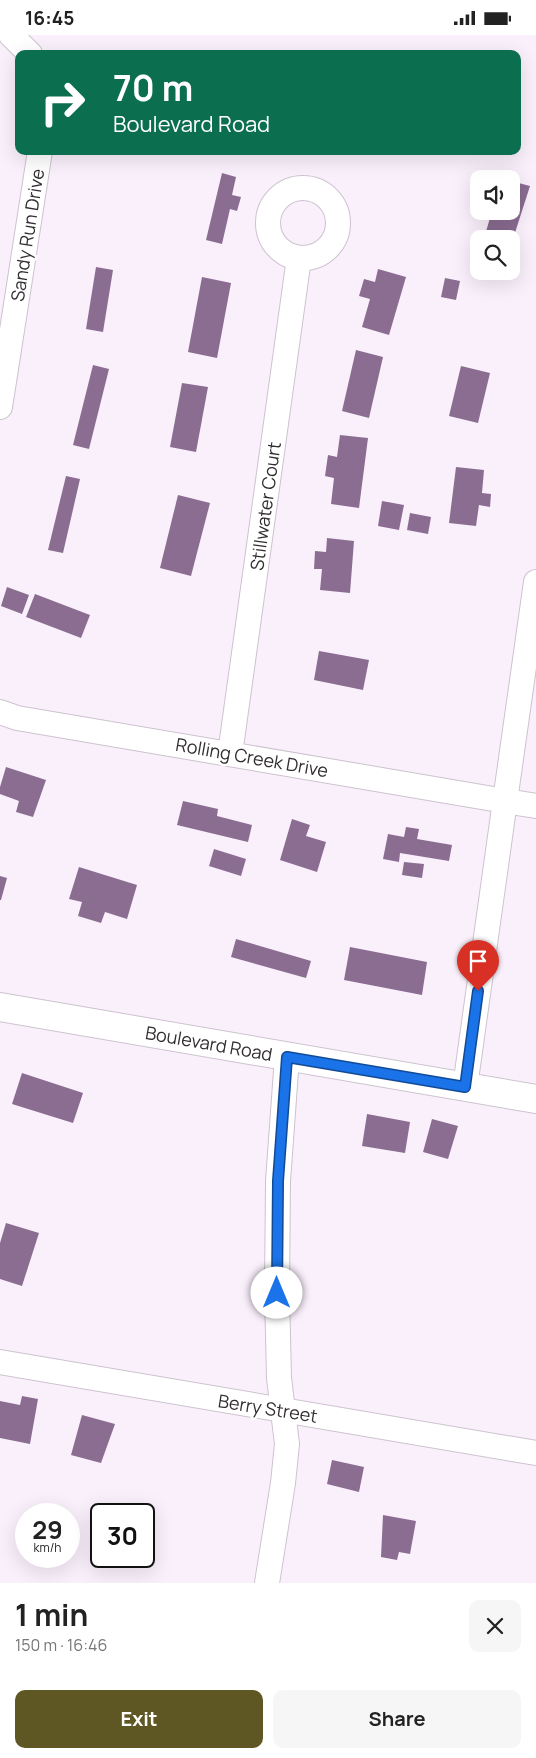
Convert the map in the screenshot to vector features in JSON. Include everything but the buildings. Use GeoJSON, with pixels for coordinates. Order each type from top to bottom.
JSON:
{"type":"FeatureCollection","features":[{"type":"Feature","properties":{"kind":"street"},"geometry":{"type":"LineString","coordinates":[[11,35],[26,50]]}},
{"type":"Feature","properties":{"kind":"street","name":"Sandy Run Drive"},"geometry":{"type":"LineString","coordinates":[[0,407],[39,155]]}},
{"type":"Feature","properties":{"kind":"street","name":"Stillwater Court"},"geometry":{"type":"LineString","coordinates":[[230,753],[299,258]]}},
{"type":"Feature","properties":{"kind":"street"},"geometry":{"type":"LineString","coordinates":[[465,1087],[536,582]]}},
{"type":"Feature","properties":{"kind":"street","name":"Rolling Creek Drive"},"geometry":{"type":"LineString","coordinates":[[0,712],[17,718],[536,806]]}},
{"type":"Feature","properties":{"kind":"street","name":"Boulevard Road"},"geometry":{"type":"LineString","coordinates":[[0,1007],[536,1099]]}},
{"type":"Feature","properties":{"kind":"street"},"geometry":{"type":"LineString","coordinates":[[266,1583],[287,1444],[279,1378],[278,1191],[287,1057]]}},
{"type":"Feature","properties":{"kind":"street","name":"Berry Street"},"geometry":{"type":"LineString","coordinates":[[0,1362],[536,1453]]}},
{"type":"Feature","properties":{"kind":"route"},"geometry":{"type":"LineString","coordinates":[[277,1293],[278,1181],[287,1057],[465,1087],[478,991]]}}]}
